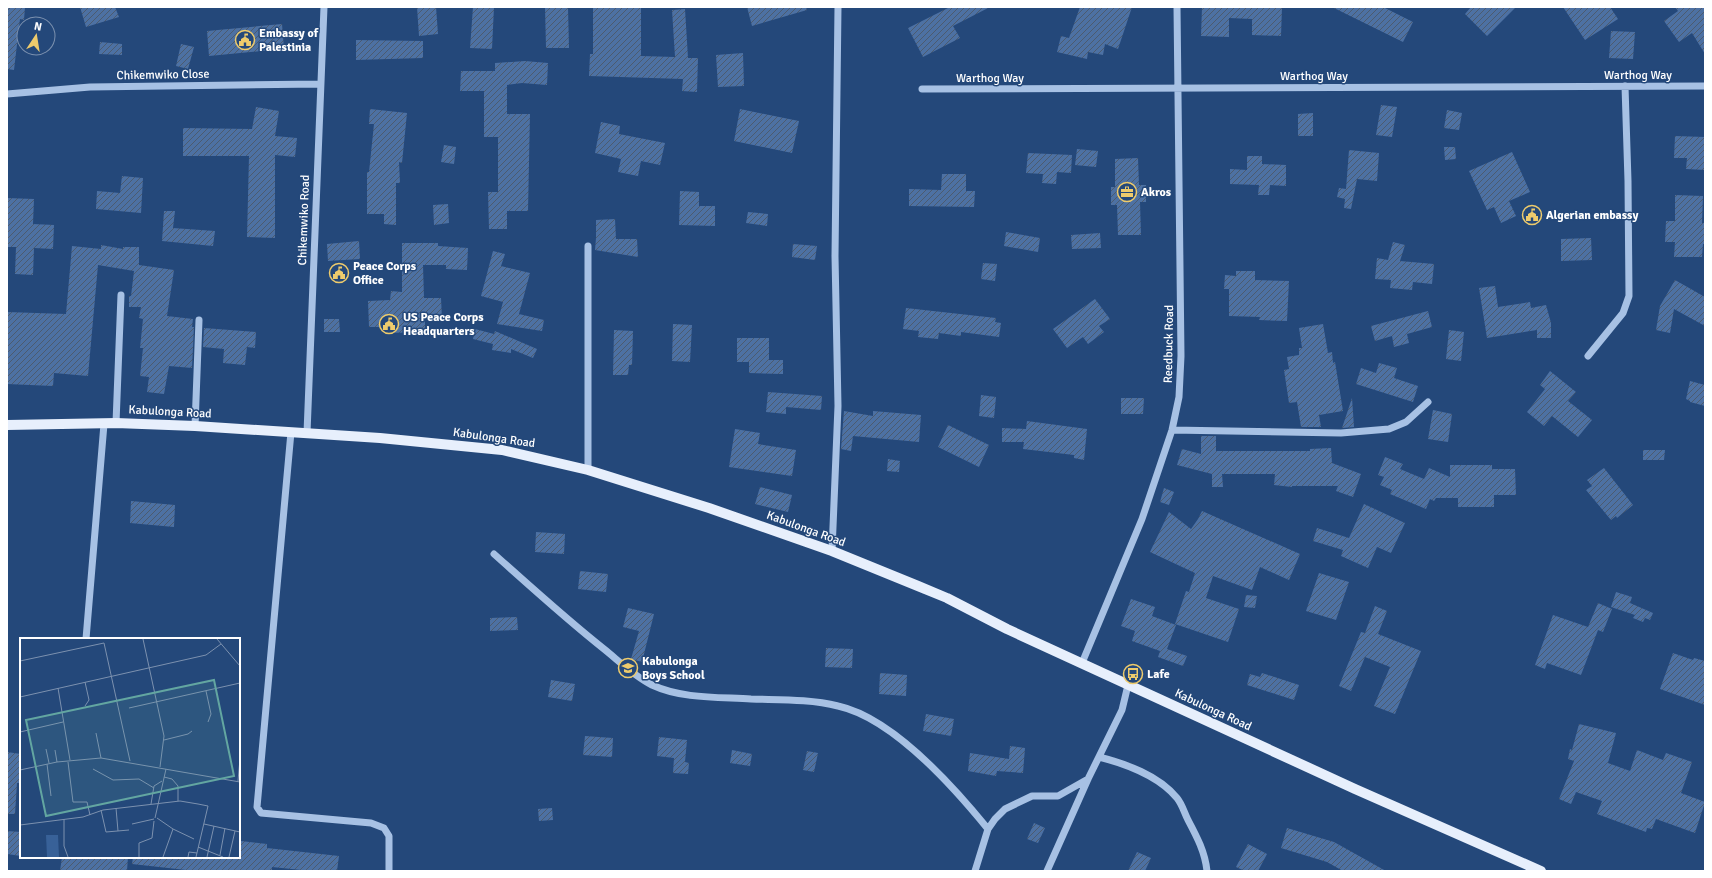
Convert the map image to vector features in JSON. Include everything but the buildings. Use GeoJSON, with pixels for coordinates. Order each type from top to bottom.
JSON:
{"type":"FeatureCollection","features":[{"type":"Feature","properties":{"kind":"main road","name":"Kabulonga Road"},"geometry":{"type":"LineString","coordinates":[[7,425],[116,423],[307,433],[460,445],[502,450],[588,470],[701,505],[832,552],[947,598],[1007,629],[1128,685],[1355,789],[1542,871]]}},
{"type":"Feature","properties":{"kind":"street","name":"Chikemwiko Road"},"geometry":{"type":"LineString","coordinates":[[307,433],[324,7]]}},
{"type":"Feature","properties":{"kind":"street"},"geometry":{"type":"LineString","coordinates":[[832,552],[838,406],[835,256],[838,7]]}},
{"type":"Feature","properties":{"kind":"street","name":"Reedbuck Road"},"geometry":{"type":"LineString","coordinates":[[1082,663],[1142,519],[1172,430],[1179,397],[1181,356],[1177,7]]}},
{"type":"Feature","properties":{"kind":"street","name":"Chikemwiko Close"},"geometry":{"type":"LineString","coordinates":[[7,94],[90,87],[320,84]]}},
{"type":"Feature","properties":{"kind":"street"},"geometry":{"type":"LineString","coordinates":[[1588,356],[1623,313],[1629,296],[1625,86]]}},
{"type":"Feature","properties":{"kind":"street","name":"Warthog Way"},"geometry":{"type":"LineString","coordinates":[[922,89],[1705,86]]}},
{"type":"Feature","properties":{"kind":"street"},"geometry":{"type":"LineString","coordinates":[[588,246],[588,470]]}},
{"type":"Feature","properties":{"kind":"street"},"geometry":{"type":"LineString","coordinates":[[116,423],[120,295]]}},
{"type":"Feature","properties":{"kind":"street"},"geometry":{"type":"LineString","coordinates":[[195,426],[199,320]]}},
{"type":"Feature","properties":{"kind":"street"},"geometry":{"type":"LineString","coordinates":[[1172,430],[1341,432],[1389,428],[1406,422],[1428,402]]}},
{"type":"Feature","properties":{"kind":"street"},"geometry":{"type":"LineString","coordinates":[[86,638],[104,424]]}},
{"type":"Feature","properties":{"kind":"street"},"geometry":{"type":"LineString","coordinates":[[291,432],[257,807],[261,813],[371,823],[384,828],[389,836],[389,871]]}},
{"type":"Feature","properties":{"kind":"street"},"geometry":{"type":"LineString","coordinates":[[494,554],[586,634],[636,675],[653,685],[670,691],[691,695],[812,702],[838,706],[859,712],[879,723],[918,753],[969,805],[988,829]]}},
{"type":"Feature","properties":{"kind":"street"},"geometry":{"type":"LineString","coordinates":[[1047,871],[1088,779],[1122,710],[1128,685]]}},
{"type":"Feature","properties":{"kind":"street"},"geometry":{"type":"LineString","coordinates":[[1099,757],[1124,763],[1164,784],[1178,798],[1195,831],[1206,858],[1207,871]]}},
{"type":"Feature","properties":{"kind":"street"},"geometry":{"type":"LineString","coordinates":[[975,871],[988,829],[1004,808],[1032,796],[1058,796],[1088,779]]}},
{"type":"Feature","properties":{"kind":"place","name":"Embassy of Palestinia"},"geometry":{"type":"Point","coordinates":[245,40]}},
{"type":"Feature","properties":{"kind":"place","name":"Akros"},"geometry":{"type":"Point","coordinates":[1127,192]}},
{"type":"Feature","properties":{"kind":"place","name":"Algerian embassy"},"geometry":{"type":"Point","coordinates":[1532,215]}},
{"type":"Feature","properties":{"kind":"place","name":"Peace Corps Office"},"geometry":{"type":"Point","coordinates":[339,273]}},
{"type":"Feature","properties":{"kind":"place","name":"US Peace Corps Headquarters"},"geometry":{"type":"Point","coordinates":[389,324]}},
{"type":"Feature","properties":{"kind":"place","name":"Kabulonga Boys School"},"geometry":{"type":"Point","coordinates":[628,668]}},
{"type":"Feature","properties":{"kind":"place","name":"Lafe"},"geometry":{"type":"Point","coordinates":[1133,674]}}]}
